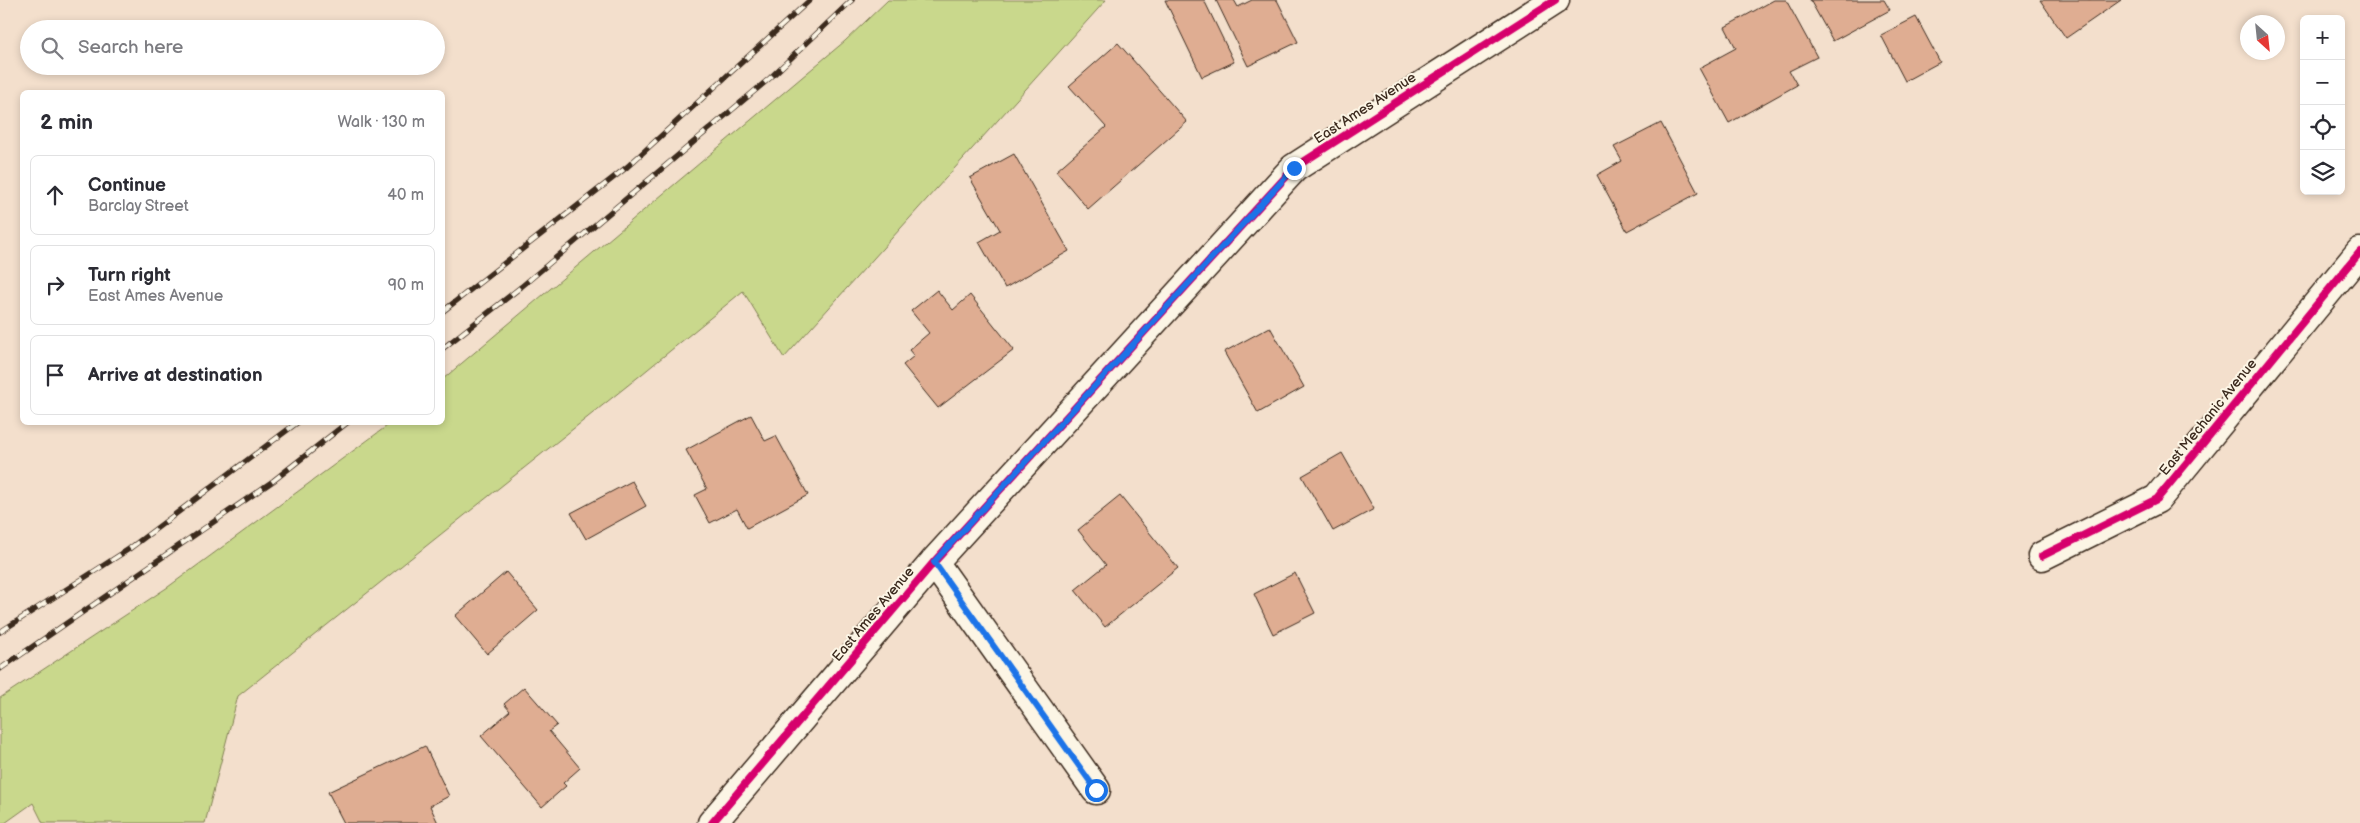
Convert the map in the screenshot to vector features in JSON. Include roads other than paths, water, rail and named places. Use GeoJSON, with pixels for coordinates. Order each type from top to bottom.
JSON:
{"type":"FeatureCollection","features":[{"type":"Feature","properties":{"kind":"street","name":"East Ames Avenue"},"geometry":{"type":"LineString","coordinates":[[712,823],[934,562],[1294,168],[1555,0]]}},
{"type":"Feature","properties":{"kind":"street","name":"East Mechanic Avenue"},"geometry":{"type":"LineString","coordinates":[[2042,556],[2157,499],[2360,252]]}},
{"type":"Feature","properties":{"kind":"street"},"geometry":{"type":"LineString","coordinates":[[934,562],[1096,790]]}},
{"type":"Feature","properties":{"kind":"railway"},"geometry":{"type":"LineString","coordinates":[[445,310],[627,167],[810,0]]}},
{"type":"Feature","properties":{"kind":"railway"},"geometry":{"type":"LineString","coordinates":[[445,347],[521,287],[770,78],[852,0]]}},
{"type":"Feature","properties":{"kind":"railway"},"geometry":{"type":"LineString","coordinates":[[0,632],[129,549],[294,425]]}},
{"type":"Feature","properties":{"kind":"railway"},"geometry":{"type":"LineString","coordinates":[[0,669],[273,481],[344,425]]}}]}
